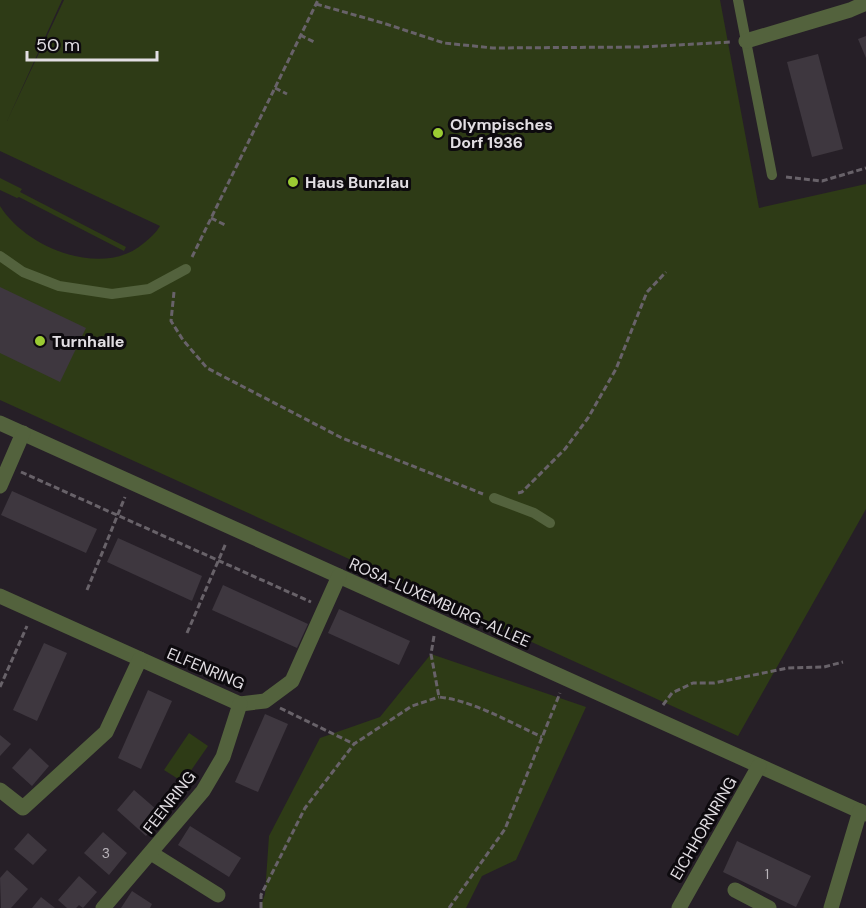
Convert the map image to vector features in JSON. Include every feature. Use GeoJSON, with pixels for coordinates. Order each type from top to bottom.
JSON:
{"type":"FeatureCollection","features":[{"type":"Feature","properties":{"kind":"street"},"geometry":{"type":"LineString","coordinates":[[746,41],[850,10],[866,3]]}},
{"type":"Feature","properties":{"kind":"street","name":"ROSA-LUXEMBURG-ALLEE"},"geometry":{"type":"LineString","coordinates":[[0,423],[863,813]]}},
{"type":"Feature","properties":{"kind":"street"},"geometry":{"type":"LineString","coordinates":[[0,486],[23,433]]}},
{"type":"Feature","properties":{"kind":"street"},"geometry":{"type":"LineString","coordinates":[[265,701],[291,681],[339,576]]}},
{"type":"Feature","properties":{"kind":"street","name":"ELFENRING"},"geometry":{"type":"LineString","coordinates":[[0,596],[240,704],[265,701]]}},
{"type":"Feature","properties":{"kind":"street"},"geometry":{"type":"LineString","coordinates":[[0,790],[23,808],[106,732],[140,659]]}},
{"type":"Feature","properties":{"kind":"street","name":"FEENRING"},"geometry":{"type":"LineString","coordinates":[[103,908],[203,791],[223,758],[240,704]]}},
{"type":"Feature","properties":{"kind":"street","name":"EICHHORNRING"},"geometry":{"type":"LineString","coordinates":[[679,908],[759,766]]}},
{"type":"Feature","properties":{"kind":"street"},"geometry":{"type":"LineString","coordinates":[[831,908],[863,813]]}},
{"type":"Feature","properties":{"kind":"street"},"geometry":{"type":"LineString","coordinates":[[151,853],[218,896]]}},
{"type":"Feature","properties":{"kind":"street"},"geometry":{"type":"LineString","coordinates":[[735,890],[770,908]]}},
{"type":"Feature","properties":{"kind":"lane"},"geometry":{"type":"LineString","coordinates":[[738,0],[772,175]]}},
{"type":"Feature","properties":{"kind":"lane"},"geometry":{"type":"LineString","coordinates":[[0,256],[23,272],[58,286],[112,294],[148,289],[186,269]]}},
{"type":"Feature","properties":{"kind":"lane"},"geometry":{"type":"LineString","coordinates":[[494,498],[534,513],[550,523]]}},
{"type":"Feature","properties":{"kind":"path"},"geometry":{"type":"LineString","coordinates":[[666,272],[647,292],[616,369],[588,418],[565,449],[522,492],[494,498],[342,438],[207,368],[183,340],[171,321],[173,295],[317,2],[444,43],[493,48],[663,46],[746,41]]}},
{"type":"Feature","properties":{"kind":"path"},"geometry":{"type":"LineString","coordinates":[[300,35],[314,42]]}},
{"type":"Feature","properties":{"kind":"path"},"geometry":{"type":"LineString","coordinates":[[275,87],[287,94]]}},
{"type":"Feature","properties":{"kind":"path"},"geometry":{"type":"LineString","coordinates":[[772,175],[822,181],[866,168]]}},
{"type":"Feature","properties":{"kind":"path"},"geometry":{"type":"LineString","coordinates":[[211,218],[227,226]]}},
{"type":"Feature","properties":{"kind":"path"},"geometry":{"type":"LineString","coordinates":[[9,466],[324,608]]}},
{"type":"Feature","properties":{"kind":"path"},"geometry":{"type":"LineString","coordinates":[[87,590],[132,482]]}},
{"type":"Feature","properties":{"kind":"path"},"geometry":{"type":"LineString","coordinates":[[187,633],[233,528]]}},
{"type":"Feature","properties":{"kind":"path"},"geometry":{"type":"LineString","coordinates":[[0,687],[34,611]]}},
{"type":"Feature","properties":{"kind":"path"},"geometry":{"type":"LineString","coordinates":[[434,631],[431,654],[438,697]]}},
{"type":"Feature","properties":{"kind":"path"},"geometry":{"type":"LineString","coordinates":[[653,718],[672,693],[693,682],[714,683],[778,669],[824,667],[843,662]]}},
{"type":"Feature","properties":{"kind":"path"},"geometry":{"type":"LineString","coordinates":[[449,908],[505,829],[562,688]]}},
{"type":"Feature","properties":{"kind":"path"},"geometry":{"type":"LineString","coordinates":[[261,908],[261,895],[304,808],[354,744],[412,705],[438,697],[453,699],[503,718],[542,738]]}},
{"type":"Feature","properties":{"kind":"path"},"geometry":{"type":"LineString","coordinates":[[265,701],[354,744]]}},
{"type":"Feature","properties":{"kind":"green space"},"geometry":{"type":"Polygon","coordinates":[[[0,0],[62,0],[7,121],[64,0],[720,0],[759,208],[866,184],[866,509],[738,736],[0,400],[0,206],[28,235],[46,246],[66,254],[87,258],[108,258],[127,253],[144,243],[160,226],[0,151],[0,0]]]}},
{"type":"Feature","properties":{"kind":"green space"},"geometry":{"type":"Polygon","coordinates":[[[0,178],[22,189],[20,192],[126,247],[124,251],[19,197],[0,190],[0,178]]]}},
{"type":"Feature","properties":{"kind":"green space"},"geometry":{"type":"Polygon","coordinates":[[[431,654],[586,707],[516,860],[482,876],[466,908],[260,908],[265,894],[269,836],[320,738],[380,717],[431,654]]]}},
{"type":"Feature","properties":{"kind":"green space"},"geometry":{"type":"Polygon","coordinates":[[[189,733],[208,746],[183,782],[164,770],[189,733]]]}},
{"type":"Feature","properties":{"kind":"building"},"geometry":{"type":"Polygon","coordinates":[[[866,36],[866,58],[858,39],[866,36]]]}},
{"type":"Feature","properties":{"kind":"building"},"geometry":{"type":"Polygon","coordinates":[[[818,54],[843,149],[812,157],[787,62],[818,54]]]}},
{"type":"Feature","properties":{"kind":"building","name":"Turnhalle"},"geometry":{"type":"Polygon","coordinates":[[[0,287],[86,328],[60,382],[0,353],[0,287]]]}},
{"type":"Feature","properties":{"kind":"building"},"geometry":{"type":"Polygon","coordinates":[[[12,491],[97,529],[86,553],[1,515],[12,491]]]}},
{"type":"Feature","properties":{"kind":"building"},"geometry":{"type":"Polygon","coordinates":[[[118,538],[202,576],[192,601],[107,562],[118,538]]]}},
{"type":"Feature","properties":{"kind":"building"},"geometry":{"type":"Polygon","coordinates":[[[223,585],[308,624],[297,648],[212,610],[223,585]]]}},
{"type":"Feature","properties":{"kind":"building"},"geometry":{"type":"Polygon","coordinates":[[[339,609],[410,641],[399,665],[328,633],[339,609]]]}},
{"type":"Feature","properties":{"kind":"building"},"geometry":{"type":"Polygon","coordinates":[[[44,643],[67,653],[37,721],[13,710],[44,643]]]}},
{"type":"Feature","properties":{"kind":"building"},"geometry":{"type":"Polygon","coordinates":[[[148,690],[172,701],[141,769],[118,758],[148,690]]]}},
{"type":"Feature","properties":{"kind":"building"},"geometry":{"type":"Polygon","coordinates":[[[265,714],[288,724],[258,792],[235,782],[265,714]]]}},
{"type":"Feature","properties":{"kind":"building"},"geometry":{"type":"Polygon","coordinates":[[[0,735],[11,744],[0,756],[0,735]]]}},
{"type":"Feature","properties":{"kind":"building"},"geometry":{"type":"Polygon","coordinates":[[[30,748],[49,766],[32,786],[12,768],[30,748]]]}},
{"type":"Feature","properties":{"kind":"building"},"geometry":{"type":"Polygon","coordinates":[[[134,790],[164,816],[146,836],[117,810],[134,790]]]}},
{"type":"Feature","properties":{"kind":"building"},"geometry":{"type":"Polygon","coordinates":[[[190,826],[241,858],[229,877],[178,845],[190,826]]]}},
{"type":"Feature","properties":{"kind":"building"},"geometry":{"type":"Polygon","coordinates":[[[103,832],[127,853],[109,875],[84,853],[103,832]]]}},
{"type":"Feature","properties":{"kind":"building"},"geometry":{"type":"Polygon","coordinates":[[[28,833],[47,850],[33,865],[14,849],[28,833]]]}},
{"type":"Feature","properties":{"kind":"building"},"geometry":{"type":"Polygon","coordinates":[[[737,841],[811,876],[796,907],[723,872],[737,841]]]}},
{"type":"Feature","properties":{"kind":"building"},"geometry":{"type":"Polygon","coordinates":[[[7,870],[28,889],[11,908],[1,908],[0,878],[7,870]]]}},
{"type":"Feature","properties":{"kind":"building"},"geometry":{"type":"Polygon","coordinates":[[[79,876],[97,892],[83,908],[79,905],[76,908],[67,908],[58,900],[79,876]]]}},
{"type":"Feature","properties":{"kind":"building"},"geometry":{"type":"Polygon","coordinates":[[[132,891],[152,904],[150,908],[121,908],[132,891]]]}},
{"type":"Feature","properties":{"kind":"building"},"geometry":{"type":"Polygon","coordinates":[[[41,897],[55,908],[32,908],[41,897]]]}},
{"type":"Feature","properties":{"kind":"place","name":"Olympisches Dorf 1936"},"geometry":{"type":"Point","coordinates":[438,133]}},
{"type":"Feature","properties":{"kind":"place","name":"Haus Bunzlau"},"geometry":{"type":"Point","coordinates":[293,182]}},
{"type":"Feature","properties":{"kind":"place","name":"Turnhalle"},"geometry":{"type":"Point","coordinates":[40,341]}}]}
